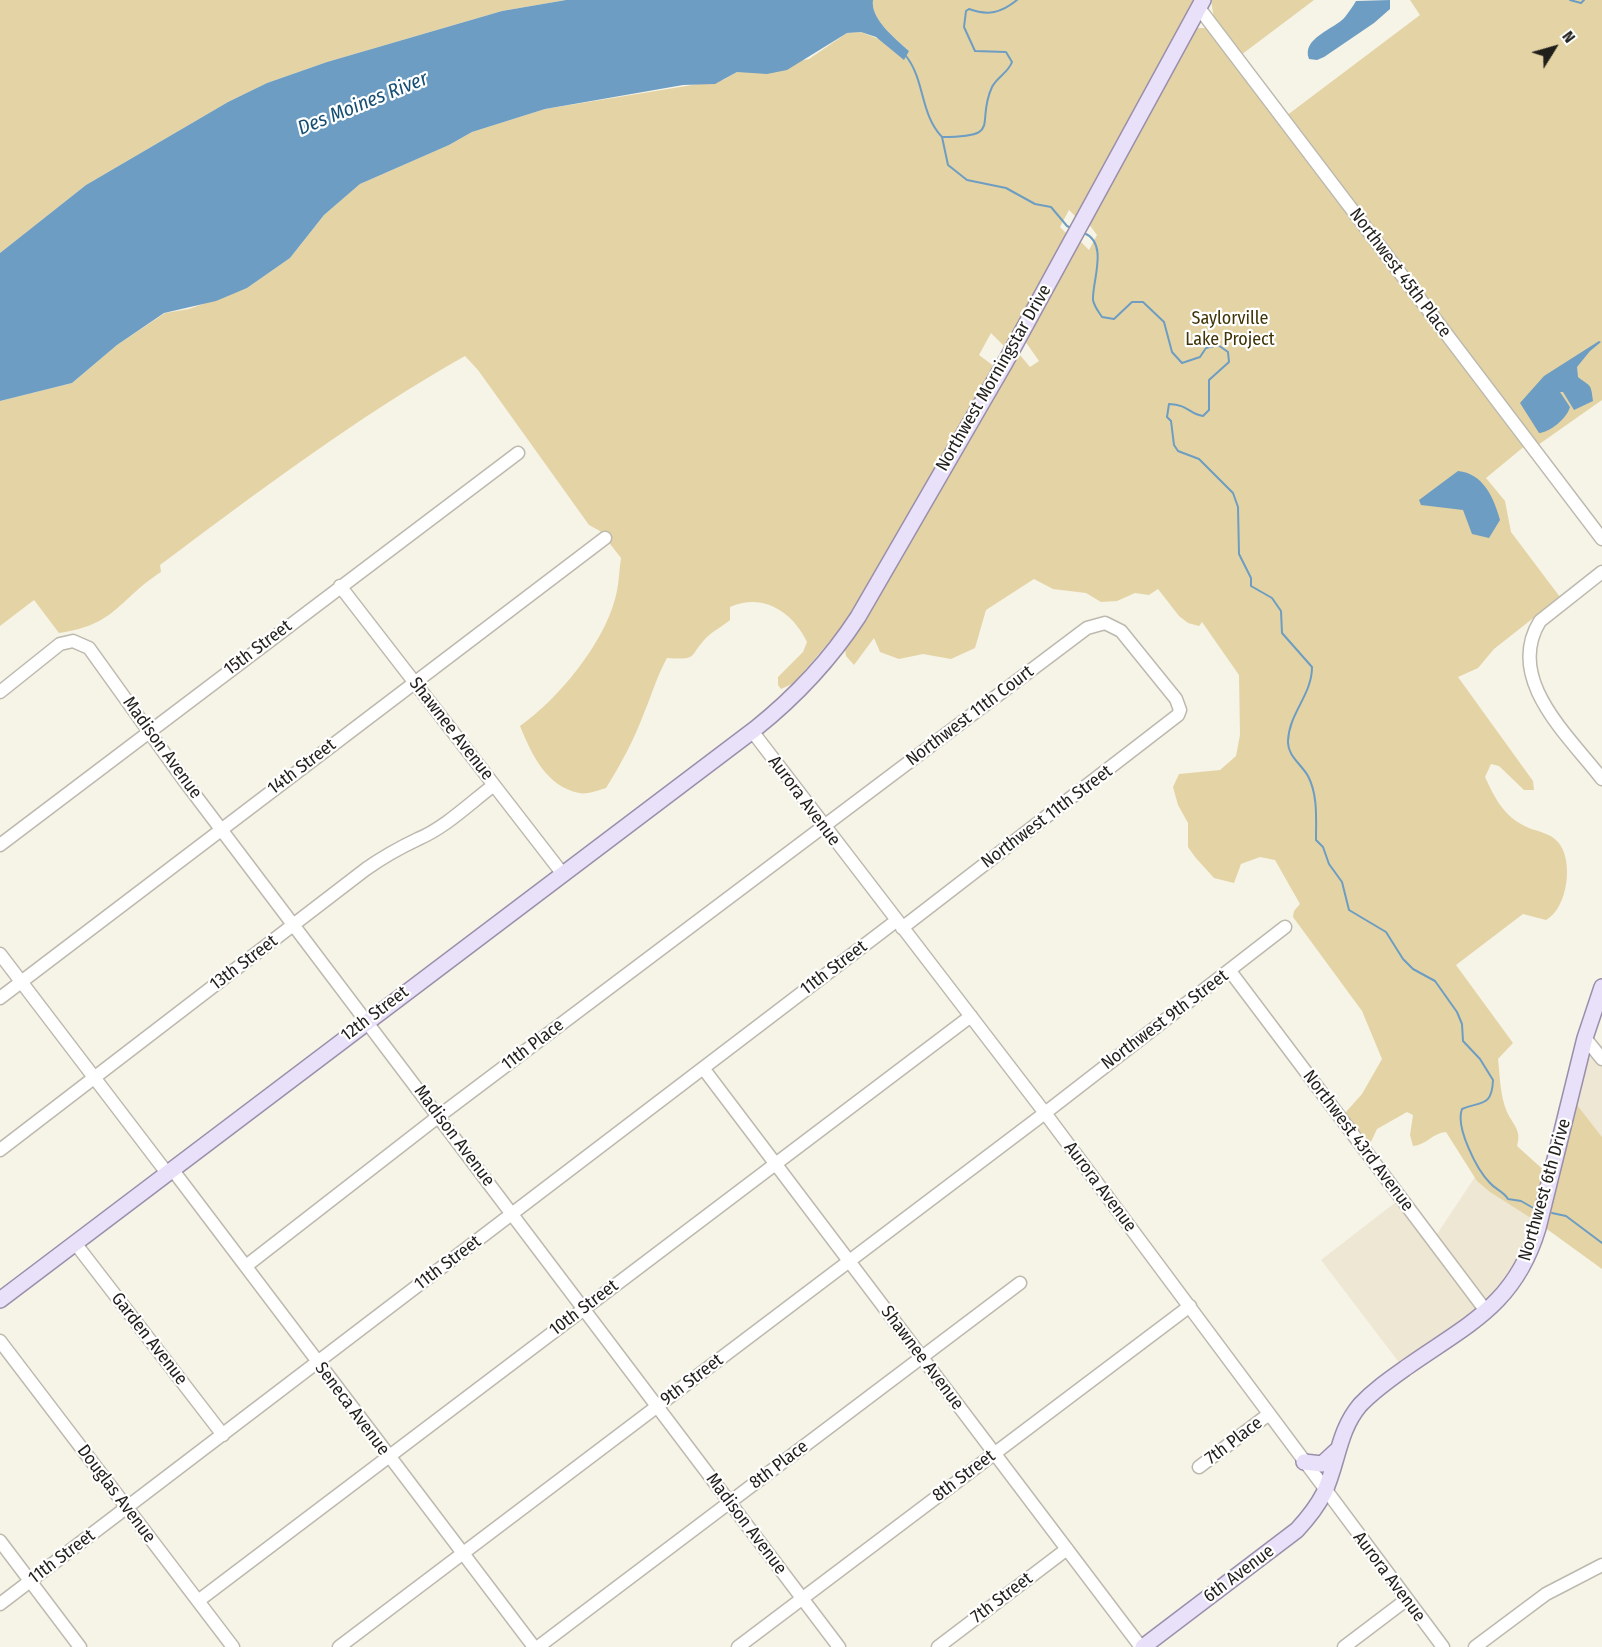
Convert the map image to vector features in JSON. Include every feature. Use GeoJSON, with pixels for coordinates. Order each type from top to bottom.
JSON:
{"type":"FeatureCollection","features":[{"type":"Feature","properties":{"kind":"main road","name":"Northwest Morningstar Drive"},"geometry":{"type":"LineString","coordinates":[[752,731],[814,674],[840,644],[858,617],[1005,364],[1201,4]]}},
{"type":"Feature","properties":{"kind":"main road","name":"12th Street"},"geometry":{"type":"LineString","coordinates":[[0,1300],[367,1020],[752,731]]}},
{"type":"Feature","properties":{"kind":"main road","name":"Northwest 6th Drive"},"geometry":{"type":"LineString","coordinates":[[1325,1491],[1337,1448],[1348,1421],[1372,1393],[1486,1311],[1513,1284],[1532,1250],[1586,1038],[1602,987]]}},
{"type":"Feature","properties":{"kind":"main road"},"geometry":{"type":"LineString","coordinates":[[1304,1462],[1322,1464],[1337,1448]]}},
{"type":"Feature","properties":{"kind":"main road","name":"6th Avenue"},"geometry":{"type":"LineString","coordinates":[[1142,1647],[1297,1530],[1317,1506],[1325,1491]]}},
{"type":"Feature","properties":{"kind":"street","name":"Northwest 45th Place"},"geometry":{"type":"LineString","coordinates":[[1201,4],[1602,539]]}},
{"type":"Feature","properties":{"kind":"street","name":"15th Street"},"geometry":{"type":"LineString","coordinates":[[0,844],[518,453]]}},
{"type":"Feature","properties":{"kind":"street","name":"14th Street"},"geometry":{"type":"LineString","coordinates":[[0,998],[604,538]]}},
{"type":"Feature","properties":{"kind":"street"},"geometry":{"type":"LineString","coordinates":[[1602,572],[1540,621],[1534,631],[1528,654],[1534,684],[1542,701],[1602,779]]}},
{"type":"Feature","properties":{"kind":"street","name":"Shawnee Avenue"},"geometry":{"type":"LineString","coordinates":[[340,586],[562,873]]}},
{"type":"Feature","properties":{"kind":"street","name":"Northwest 11th Court"},"geometry":{"type":"LineString","coordinates":[[824,827],[1087,627],[1105,623],[1121,631]]}},
{"type":"Feature","properties":{"kind":"street","name":"Northwest 11th Street"},"geometry":{"type":"LineString","coordinates":[[899,924],[1174,720],[1179,710],[1176,699],[1121,631]]}},
{"type":"Feature","properties":{"kind":"street","name":"Madison Avenue"},"geometry":{"type":"LineString","coordinates":[[0,692],[60,644],[73,641],[89,648],[221,828],[839,1647]]}},
{"type":"Feature","properties":{"kind":"street","name":"Aurora Avenue"},"geometry":{"type":"LineString","coordinates":[[752,731],[1045,1113],[1443,1647]]}},
{"type":"Feature","properties":{"kind":"street","name":"13th Street"},"geometry":{"type":"LineString","coordinates":[[0,1149],[385,856],[436,828],[494,785]]}},
{"type":"Feature","properties":{"kind":"street","name":"11th Place"},"geometry":{"type":"LineString","coordinates":[[246,1266],[439,1116],[824,827]]}},
{"type":"Feature","properties":{"kind":"street","name":"11th Street"},"geometry":{"type":"LineString","coordinates":[[0,1604],[703,1068],[899,924]]}},
{"type":"Feature","properties":{"kind":"street","name":"Northwest 9th Street"},"geometry":{"type":"LineString","coordinates":[[1045,1113],[1285,927]]}},
{"type":"Feature","properties":{"kind":"street","name":"Seneca Avenue"},"geometry":{"type":"LineString","coordinates":[[0,954],[94,1078],[246,1266],[462,1553],[536,1647]]}},
{"type":"Feature","properties":{"kind":"street","name":"Northwest 43rd Avenue"},"geometry":{"type":"LineString","coordinates":[[1230,971],[1486,1311]]}},
{"type":"Feature","properties":{"kind":"street","name":"10th Street"},"geometry":{"type":"LineString","coordinates":[[198,1601],[971,1016]]}},
{"type":"Feature","properties":{"kind":"street"},"geometry":{"type":"LineString","coordinates":[[1586,1038],[1602,1059]]}},
{"type":"Feature","properties":{"kind":"street","name":"Shawnee Avenue"},"geometry":{"type":"LineString","coordinates":[[703,1068],[1142,1647]]}},
{"type":"Feature","properties":{"kind":"street","name":"9th Street"},"geometry":{"type":"LineString","coordinates":[[339,1647],[1045,1113]]}},
{"type":"Feature","properties":{"kind":"street","name":"Garden Avenue"},"geometry":{"type":"LineString","coordinates":[[75,1243],[223,1435]]}},
{"type":"Feature","properties":{"kind":"street","name":"8th Place"},"geometry":{"type":"LineString","coordinates":[[536,1647],[1020,1283]]}},
{"type":"Feature","properties":{"kind":"street","name":"8th Street"},"geometry":{"type":"LineString","coordinates":[[738,1647],[1190,1306]]}},
{"type":"Feature","properties":{"kind":"street","name":"Douglas Avenue"},"geometry":{"type":"LineString","coordinates":[[0,1341],[233,1647]]}},
{"type":"Feature","properties":{"kind":"street","name":"7th Place"},"geometry":{"type":"LineString","coordinates":[[1199,1467],[1269,1414]]}},
{"type":"Feature","properties":{"kind":"street"},"geometry":{"type":"LineString","coordinates":[[0,1541],[80,1647]]}},
{"type":"Feature","properties":{"kind":"street","name":"7th Street"},"geometry":{"type":"LineString","coordinates":[[938,1647],[1067,1549]]}},
{"type":"Feature","properties":{"kind":"street"},"geometry":{"type":"LineString","coordinates":[[1475,1647],[1546,1594],[1602,1565]]}},
{"type":"Feature","properties":{"kind":"street"},"geometry":{"type":"LineString","coordinates":[[1344,1647],[1406,1600]]}},
{"type":"Feature","properties":{"kind":"shaded area"},"geometry":{"type":"Polygon","coordinates":[[[1589,1058],[1594,1058],[1602,1065],[1602,1137],[1574,1101],[1584,1064],[1589,1058]]]}},
{"type":"Feature","properties":{"kind":"shaded area"},"geometry":{"type":"Polygon","coordinates":[[[1479,1171],[1535,1209],[1521,1272],[1404,1369],[1321,1260],[1401,1198],[1433,1240],[1479,1171]]]}},
{"type":"Feature","properties":{"kind":"green space"},"geometry":{"type":"Polygon","coordinates":[[[0,0],[566,0],[502,11],[327,62],[267,83],[228,102],[86,185],[0,253],[0,0]]]}},
{"type":"Feature","properties":{"kind":"green space"},"geometry":{"type":"Polygon","coordinates":[[[873,0],[1195,0],[1077,218],[1069,210],[1060,227],[1068,235],[1005,347],[991,333],[979,355],[995,367],[847,621],[794,683],[781,689],[778,685],[778,677],[803,652],[807,642],[794,622],[776,608],[765,604],[742,603],[730,607],[730,620],[706,638],[692,656],[667,658],[632,742],[606,788],[589,793],[579,793],[558,784],[549,776],[535,758],[520,726],[563,687],[600,635],[615,599],[621,558],[600,531],[589,525],[478,370],[465,356],[347,429],[272,482],[160,565],[161,572],[105,618],[78,629],[59,633],[34,600],[0,626],[0,401],[72,383],[117,345],[165,313],[189,309],[247,288],[290,258],[324,215],[360,184],[449,145],[472,132],[545,109],[723,80],[737,72],[809,59],[847,33],[861,32],[909,51],[891,35],[880,21],[873,7],[873,0]]]}},
{"type":"Feature","properties":{"kind":"green space"},"geometry":{"type":"Polygon","coordinates":[[[1211,0],[1314,0],[1241,55],[1214,19],[1211,0]]]}},
{"type":"Feature","properties":{"kind":"green space"},"geometry":{"type":"Polygon","coordinates":[[[1410,0],[1602,0],[1602,400],[1538,445],[1286,116],[1420,15],[1410,0]]]}},
{"type":"Feature","properties":{"kind":"green space","name":"Saylorville Lake Project"},"geometry":{"type":"Polygon","coordinates":[[[1198,28],[1207,28],[1526,445],[1486,478],[1505,501],[1511,532],[1560,597],[1494,649],[1478,668],[1458,677],[1533,781],[1534,790],[1524,790],[1499,766],[1491,764],[1485,777],[1493,793],[1513,819],[1558,842],[1566,860],[1566,883],[1559,905],[1546,920],[1523,914],[1456,965],[1513,1043],[1498,1059],[1503,1099],[1518,1132],[1517,1146],[1547,1173],[1534,1220],[1477,1181],[1446,1132],[1413,1146],[1410,1135],[1413,1115],[1407,1112],[1377,1129],[1370,1144],[1345,1113],[1362,1094],[1382,1059],[1362,1011],[1293,917],[1294,911],[1300,904],[1275,860],[1260,857],[1241,864],[1234,883],[1214,878],[1188,847],[1188,823],[1178,805],[1173,787],[1179,774],[1220,770],[1236,756],[1240,735],[1239,675],[1202,622],[1199,626],[1188,623],[1179,616],[1158,589],[1149,595],[1135,593],[1117,601],[1101,602],[1086,593],[1053,589],[1034,579],[986,610],[975,648],[951,659],[923,654],[899,659],[880,652],[874,638],[854,665],[846,656],[845,649],[861,626],[1016,356],[1020,355],[1030,367],[1039,361],[1025,341],[1079,240],[1089,250],[1097,235],[1088,223],[1189,37],[1198,28]]]}},
{"type":"Feature","properties":{"kind":"green space"},"geometry":{"type":"Polygon","coordinates":[[[1574,1101],[1602,1137],[1602,1269],[1544,1227],[1574,1101]]]}},
{"type":"Feature","properties":{"kind":"water","name":"Des Moines River"},"geometry":{"type":"Polygon","coordinates":[[[566,0],[873,0],[873,7],[880,21],[891,35],[909,51],[904,60],[876,37],[861,32],[847,33],[787,70],[767,74],[737,72],[715,84],[683,85],[545,109],[472,132],[449,145],[360,184],[324,215],[290,258],[247,288],[216,301],[164,313],[117,345],[72,383],[0,401],[0,253],[86,185],[228,102],[267,83],[327,62],[502,11],[566,0]]]}},
{"type":"Feature","properties":{"kind":"water"},"geometry":{"type":"Polygon","coordinates":[[[1390,0],[1390,9],[1374,23],[1324,57],[1317,60],[1309,59],[1308,52],[1314,40],[1345,17],[1356,1],[1390,0]]]}},
{"type":"Feature","properties":{"kind":"water"},"geometry":{"type":"Polygon","coordinates":[[[1599,341],[1601,342],[1577,367],[1578,377],[1591,388],[1593,401],[1574,410],[1563,392],[1560,392],[1570,407],[1568,411],[1553,427],[1539,433],[1520,403],[1544,376],[1599,341]]]}},
{"type":"Feature","properties":{"kind":"water"},"geometry":{"type":"Polygon","coordinates":[[[1458,471],[1474,476],[1491,495],[1500,520],[1489,538],[1472,534],[1463,510],[1421,505],[1419,500],[1458,471]]]}},
{"type":"Feature","properties":{"kind":"waterway"},"geometry":{"type":"LineString","coordinates":[[906,56],[917,76],[930,118],[942,137],[961,136],[981,131],[992,87],[1012,62],[1006,52],[975,51],[964,27],[966,11],[969,9],[994,12],[1017,0]]}},
{"type":"Feature","properties":{"kind":"waterway"},"geometry":{"type":"LineString","coordinates":[[1570,0],[1581,3],[1584,0]]}},
{"type":"Feature","properties":{"kind":"waterway"},"geometry":{"type":"LineString","coordinates":[[942,137],[948,165],[967,180],[1006,188],[1035,204],[1051,207],[1067,226],[1073,229]]}},
{"type":"Feature","properties":{"kind":"waterway"},"geometry":{"type":"LineString","coordinates":[[1084,233],[1092,238],[1098,254],[1093,300],[1102,317],[1114,319],[1132,302],[1143,302],[1164,322],[1172,352],[1182,363],[1200,357],[1206,348],[1218,345],[1228,352],[1229,362],[1209,380],[1209,410],[1203,416],[1181,406],[1169,404],[1167,417],[1171,421],[1174,445],[1178,451],[1199,459],[1233,493],[1238,507],[1239,554],[1251,578],[1251,586],[1272,598],[1281,611],[1282,633],[1312,667],[1308,686],[1289,731],[1288,746],[1311,783],[1316,807],[1316,840],[1323,847],[1329,864],[1342,882],[1349,910],[1386,932],[1403,959],[1413,969],[1435,981],[1457,1012],[1462,1024],[1463,1041],[1480,1059],[1493,1080],[1490,1095],[1484,1102],[1462,1109],[1462,1126],[1468,1148],[1492,1185],[1508,1199],[1521,1201],[1535,1209]]}},
{"type":"Feature","properties":{"kind":"waterway"},"geometry":{"type":"LineString","coordinates":[[1552,1213],[1566,1216],[1602,1243]]}}]}
